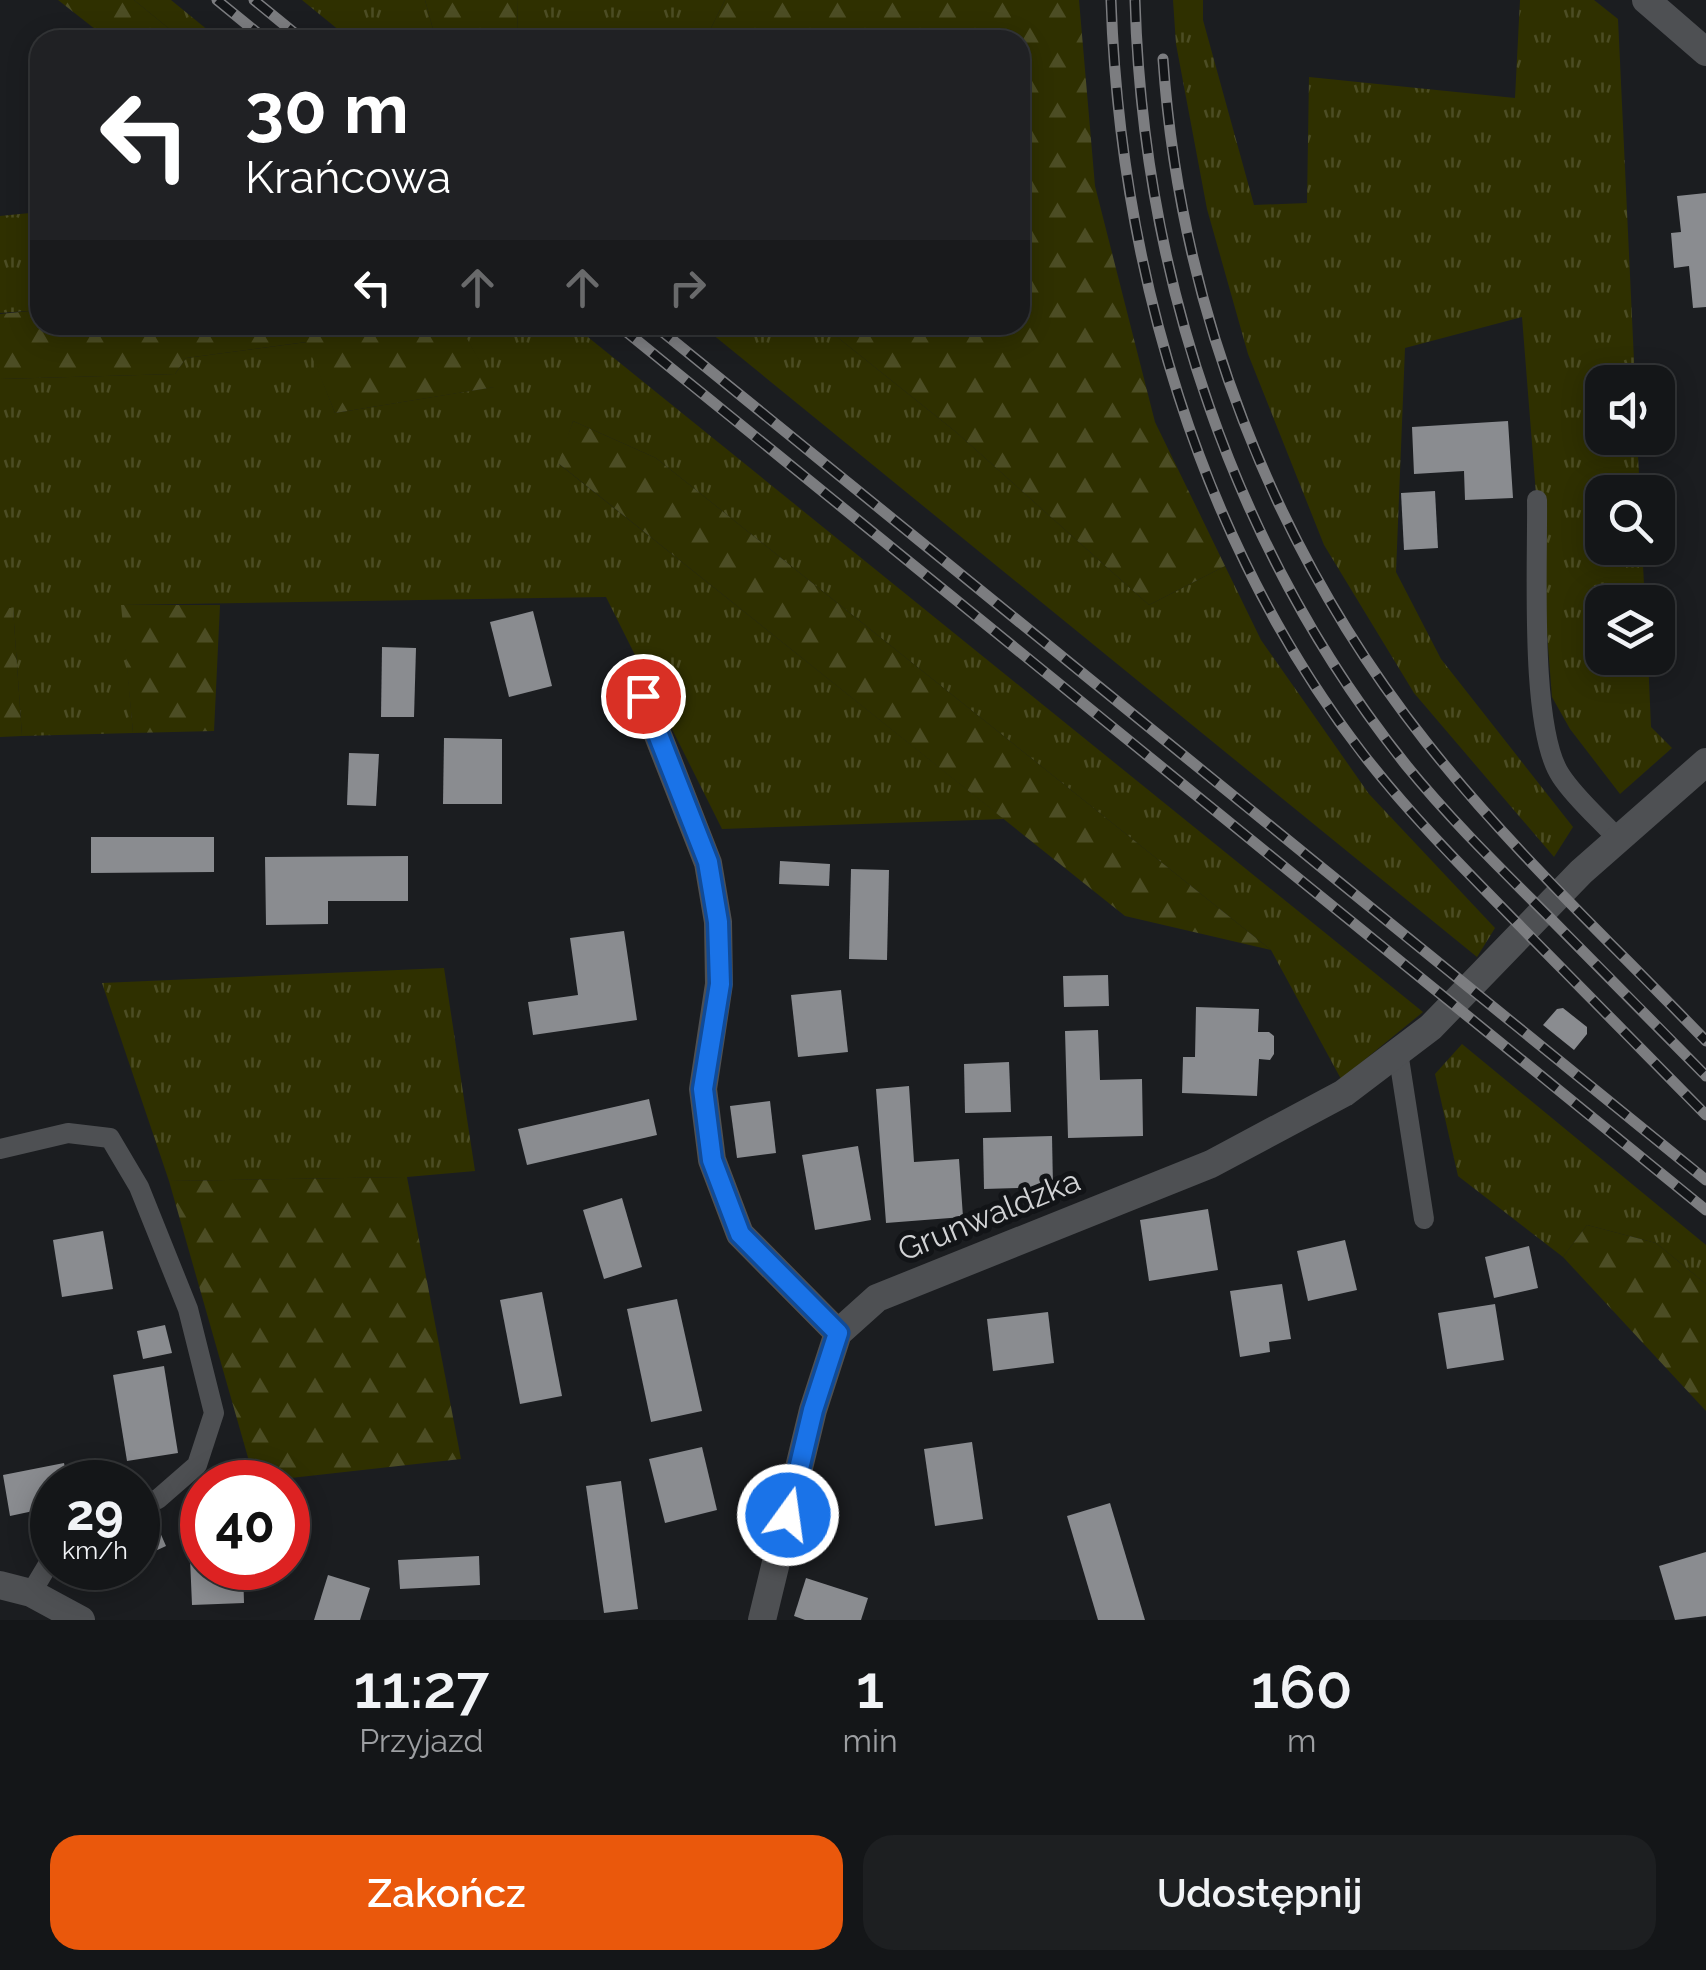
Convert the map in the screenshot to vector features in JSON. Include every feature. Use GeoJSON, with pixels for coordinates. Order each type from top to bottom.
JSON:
{"type":"FeatureCollection","features":[{"type":"Feature","properties":{"kind":"street"},"geometry":{"type":"LineString","coordinates":[[1646,0],[1706,52]]}},
{"type":"Feature","properties":{"kind":"street"},"geometry":{"type":"LineString","coordinates":[[643,696],[708,862],[718,922],[720,984],[703,1089],[712,1160],[740,1234],[838,1333]]}},
{"type":"Feature","properties":{"kind":"street","name":"Grunwaldzka"},"geometry":{"type":"LineString","coordinates":[[762,1620],[813,1410],[838,1333],[856,1313],[876,1298],[1211,1164],[1344,1093],[1431,1027],[1581,872],[1706,762]]}},
{"type":"Feature","properties":{"kind":"street"},"geometry":{"type":"LineString","coordinates":[[0,1585],[31,1593],[81,1620]]}},
{"type":"Feature","properties":{"kind":"lane"},"geometry":{"type":"LineString","coordinates":[[1537,500],[1540,707],[1548,749],[1560,776],[1618,839]]}},
{"type":"Feature","properties":{"kind":"lane"},"geometry":{"type":"LineString","coordinates":[[1398,1052],[1424,1218]]}},
{"type":"Feature","properties":{"kind":"lane"},"geometry":{"type":"LineString","coordinates":[[0,1149],[68,1132],[110,1138],[140,1188],[188,1308],[214,1414],[197,1465],[160,1497]]}},
{"type":"Feature","properties":{"kind":"green space"},"geometry":{"type":"Polygon","coordinates":[[[58,0],[134,0],[171,30],[96,30],[58,0]]]}},
{"type":"Feature","properties":{"kind":"green space"},"geometry":{"type":"Polygon","coordinates":[[[134,0],[171,0],[208,30],[171,30],[134,0]]]}},
{"type":"Feature","properties":{"kind":"green space"},"geometry":{"type":"Polygon","coordinates":[[[302,0],[425,0],[433,30],[339,30],[302,0]]]}},
{"type":"Feature","properties":{"kind":"green space"},"geometry":{"type":"Polygon","coordinates":[[[425,0],[517,0],[518,30],[433,30],[425,0]]]}},
{"type":"Feature","properties":{"kind":"green space"},"geometry":{"type":"Polygon","coordinates":[[[517,0],[725,0],[710,30],[518,30],[517,0]]]}},
{"type":"Feature","properties":{"kind":"green space"},"geometry":{"type":"Polygon","coordinates":[[[725,0],[1079,0],[1095,186],[1155,422],[1225,566],[1149,605],[956,432],[835,335],[1030,335],[1030,30],[710,30],[725,0]]]}},
{"type":"Feature","properties":{"kind":"green space"},"geometry":{"type":"Polygon","coordinates":[[[1173,0],[1203,0],[1203,20],[1254,205],[1307,203],[1309,77],[1515,98],[1520,0],[1594,0],[1618,19],[1634,365],[1585,365],[1585,455],[1638,455],[1639,475],[1585,475],[1585,565],[1643,565],[1644,585],[1585,585],[1585,675],[1649,675],[1651,727],[1672,748],[1620,794],[1570,729],[1552,697],[1522,317],[1405,348],[1396,572],[1441,659],[1573,827],[1554,857],[1414,693],[1324,545],[1248,354],[1207,209],[1176,44],[1173,0]]]}},
{"type":"Feature","properties":{"kind":"green space"},"geometry":{"type":"Polygon","coordinates":[[[30,213],[30,311],[0,313],[0,216],[30,213]]]}},
{"type":"Feature","properties":{"kind":"green space"},"geometry":{"type":"Polygon","coordinates":[[[30,311],[30,335],[465,335],[495,387],[335,413],[306,342],[186,358],[175,374],[0,379],[0,314],[30,311]]]}},
{"type":"Feature","properties":{"kind":"green space"},"geometry":{"type":"Polygon","coordinates":[[[465,335],[585,335],[1423,1012],[1341,1079],[1271,950],[656,458],[573,421],[559,464],[1004,819],[722,829],[606,597],[122,605],[133,733],[22,736],[13,609],[0,608],[0,379],[175,374],[186,358],[307,342],[335,413],[494,387],[465,335]]]}},
{"type":"Feature","properties":{"kind":"green space"},"geometry":{"type":"Polygon","coordinates":[[[713,335],[835,335],[956,432],[1149,605],[1225,566],[1261,640],[1369,794],[1495,928],[1477,957],[713,335]]]}},
{"type":"Feature","properties":{"kind":"green space"},"geometry":{"type":"Polygon","coordinates":[[[573,421],[656,458],[1271,950],[1125,916],[558,463],[573,421]]]}},
{"type":"Feature","properties":{"kind":"green space"},"geometry":{"type":"Polygon","coordinates":[[[121,605],[220,605],[214,731],[133,733],[121,605]]]}},
{"type":"Feature","properties":{"kind":"green space"},"geometry":{"type":"Polygon","coordinates":[[[0,608],[13,608],[22,736],[0,737],[0,608]]]}},
{"type":"Feature","properties":{"kind":"green space"},"geometry":{"type":"Polygon","coordinates":[[[444,968],[475,1171],[407,1177],[169,1181],[102,983],[444,968]]]}},
{"type":"Feature","properties":{"kind":"green space"},"geometry":{"type":"Polygon","coordinates":[[[1462,1044],[1706,1245],[1706,1284],[1656,1243],[1587,1225],[1563,1257],[1458,1176],[1435,1074],[1462,1044]]]}},
{"type":"Feature","properties":{"kind":"green space"},"geometry":{"type":"Polygon","coordinates":[[[407,1177],[461,1459],[310,1476],[310,1460],[249,1460],[169,1181],[407,1177]]]}},
{"type":"Feature","properties":{"kind":"green space"},"geometry":{"type":"Polygon","coordinates":[[[1587,1225],[1656,1243],[1706,1284],[1706,1411],[1563,1257],[1587,1225]]]}},
{"type":"Feature","properties":{"kind":"building"},"geometry":{"type":"Polygon","coordinates":[[[1706,193],[1706,307],[1693,308],[1689,266],[1674,268],[1671,233],[1681,232],[1677,196],[1706,193]]]}},
{"type":"Feature","properties":{"kind":"building"},"geometry":{"type":"Polygon","coordinates":[[[1508,421],[1513,498],[1465,500],[1464,471],[1414,474],[1412,427],[1508,421]]]}},
{"type":"Feature","properties":{"kind":"building"},"geometry":{"type":"Polygon","coordinates":[[[1435,491],[1438,548],[1404,550],[1401,493],[1435,491]]]}},
{"type":"Feature","properties":{"kind":"building"},"geometry":{"type":"Polygon","coordinates":[[[533,611],[552,686],[509,697],[490,622],[533,611]]]}},
{"type":"Feature","properties":{"kind":"building"},"geometry":{"type":"Polygon","coordinates":[[[382,647],[416,648],[414,717],[381,717],[382,647]]]}},
{"type":"Feature","properties":{"kind":"building"},"geometry":{"type":"Polygon","coordinates":[[[444,738],[502,739],[502,804],[443,804],[444,738]]]}},
{"type":"Feature","properties":{"kind":"building"},"geometry":{"type":"Polygon","coordinates":[[[349,753],[379,754],[376,806],[347,805],[349,753]]]}},
{"type":"Feature","properties":{"kind":"building"},"geometry":{"type":"Polygon","coordinates":[[[91,837],[214,837],[214,872],[91,873],[91,837]]]}},
{"type":"Feature","properties":{"kind":"building"},"geometry":{"type":"Polygon","coordinates":[[[408,856],[408,901],[328,901],[328,924],[266,925],[265,857],[408,856]]]}},
{"type":"Feature","properties":{"kind":"building"},"geometry":{"type":"Polygon","coordinates":[[[780,861],[830,864],[829,886],[779,884],[780,861]]]}},
{"type":"Feature","properties":{"kind":"building"},"geometry":{"type":"Polygon","coordinates":[[[851,869],[889,870],[887,960],[849,959],[851,869]]]}},
{"type":"Feature","properties":{"kind":"building"},"geometry":{"type":"Polygon","coordinates":[[[624,931],[637,1020],[533,1035],[528,1002],[578,995],[570,938],[624,931]]]}},
{"type":"Feature","properties":{"kind":"building"},"geometry":{"type":"Polygon","coordinates":[[[1108,975],[1109,1006],[1064,1007],[1063,976],[1108,975]]]}},
{"type":"Feature","properties":{"kind":"building"},"geometry":{"type":"Polygon","coordinates":[[[841,990],[848,1052],[798,1057],[791,995],[841,990]]]}},
{"type":"Feature","properties":{"kind":"building"},"geometry":{"type":"Polygon","coordinates":[[[1196,1007],[1259,1009],[1258,1032],[1274,1036],[1274,1054],[1270,1060],[1259,1059],[1257,1096],[1182,1093],[1183,1057],[1195,1057],[1196,1007]]]}},
{"type":"Feature","properties":{"kind":"building"},"geometry":{"type":"Polygon","coordinates":[[[1563,1008],[1587,1027],[1587,1034],[1574,1050],[1543,1025],[1557,1009],[1563,1008]]]}},
{"type":"Feature","properties":{"kind":"building"},"geometry":{"type":"Polygon","coordinates":[[[1098,1030],[1100,1080],[1142,1079],[1143,1136],[1068,1138],[1065,1031],[1098,1030]]]}},
{"type":"Feature","properties":{"kind":"building"},"geometry":{"type":"Polygon","coordinates":[[[1009,1062],[1011,1112],[965,1113],[964,1064],[1009,1062]]]}},
{"type":"Feature","properties":{"kind":"building"},"geometry":{"type":"Polygon","coordinates":[[[909,1086],[914,1162],[959,1159],[963,1217],[886,1223],[876,1089],[909,1086]]]}},
{"type":"Feature","properties":{"kind":"building"},"geometry":{"type":"Polygon","coordinates":[[[649,1099],[657,1135],[527,1165],[518,1129],[649,1099]]]}},
{"type":"Feature","properties":{"kind":"building"},"geometry":{"type":"Polygon","coordinates":[[[770,1101],[776,1153],[737,1158],[730,1106],[770,1101]]]}},
{"type":"Feature","properties":{"kind":"building"},"geometry":{"type":"Polygon","coordinates":[[[1052,1136],[1053,1187],[984,1189],[983,1138],[1052,1136]]]}},
{"type":"Feature","properties":{"kind":"building"},"geometry":{"type":"Polygon","coordinates":[[[858,1146],[871,1220],[815,1230],[802,1155],[858,1146]]]}},
{"type":"Feature","properties":{"kind":"building"},"geometry":{"type":"Polygon","coordinates":[[[622,1198],[642,1267],[604,1279],[583,1210],[622,1198]]]}},
{"type":"Feature","properties":{"kind":"building"},"geometry":{"type":"Polygon","coordinates":[[[1208,1209],[1218,1270],[1149,1281],[1140,1220],[1208,1209]]]}},
{"type":"Feature","properties":{"kind":"building"},"geometry":{"type":"Polygon","coordinates":[[[103,1231],[113,1289],[62,1297],[53,1240],[103,1231]]]}},
{"type":"Feature","properties":{"kind":"building"},"geometry":{"type":"Polygon","coordinates":[[[1345,1240],[1357,1290],[1308,1301],[1297,1251],[1345,1240]]]}},
{"type":"Feature","properties":{"kind":"building"},"geometry":{"type":"Polygon","coordinates":[[[1529,1246],[1538,1288],[1494,1298],[1485,1257],[1529,1246]]]}},
{"type":"Feature","properties":{"kind":"building"},"geometry":{"type":"Polygon","coordinates":[[[1282,1284],[1291,1339],[1269,1342],[1270,1352],[1240,1357],[1230,1291],[1282,1284]]]}},
{"type":"Feature","properties":{"kind":"building"},"geometry":{"type":"Polygon","coordinates":[[[542,1292],[562,1396],[520,1404],[500,1300],[542,1292]]]}},
{"type":"Feature","properties":{"kind":"building"},"geometry":{"type":"Polygon","coordinates":[[[677,1299],[702,1411],[651,1422],[627,1309],[677,1299]]]}},
{"type":"Feature","properties":{"kind":"building"},"geometry":{"type":"Polygon","coordinates":[[[1495,1304],[1504,1360],[1447,1369],[1438,1313],[1495,1304]]]}},
{"type":"Feature","properties":{"kind":"building"},"geometry":{"type":"Polygon","coordinates":[[[1048,1312],[1054,1363],[993,1371],[987,1319],[1048,1312]]]}},
{"type":"Feature","properties":{"kind":"building"},"geometry":{"type":"Polygon","coordinates":[[[165,1325],[172,1353],[143,1359],[137,1331],[165,1325]]]}},
{"type":"Feature","properties":{"kind":"building"},"geometry":{"type":"Polygon","coordinates":[[[164,1366],[178,1453],[127,1460],[113,1375],[164,1366]]]}},
{"type":"Feature","properties":{"kind":"building"},"geometry":{"type":"Polygon","coordinates":[[[972,1442],[983,1519],[935,1526],[924,1449],[972,1442]]]}},
{"type":"Feature","properties":{"kind":"building"},"geometry":{"type":"Polygon","coordinates":[[[702,1447],[717,1510],[665,1523],[649,1459],[702,1447]]]}},
{"type":"Feature","properties":{"kind":"building"},"geometry":{"type":"Polygon","coordinates":[[[30,1470],[30,1512],[10,1516],[3,1475],[30,1470]]]}},
{"type":"Feature","properties":{"kind":"building"},"geometry":{"type":"Polygon","coordinates":[[[621,1481],[638,1609],[604,1613],[586,1486],[621,1481]]]}},
{"type":"Feature","properties":{"kind":"building"},"geometry":{"type":"Polygon","coordinates":[[[1110,1503],[1145,1620],[1098,1620],[1067,1516],[1110,1503]]]}},
{"type":"Feature","properties":{"kind":"building"},"geometry":{"type":"Polygon","coordinates":[[[1706,1552],[1706,1616],[1675,1620],[1659,1566],[1706,1552]]]}},
{"type":"Feature","properties":{"kind":"building"},"geometry":{"type":"Polygon","coordinates":[[[479,1556],[480,1585],[400,1589],[398,1560],[479,1556]]]}},
{"type":"Feature","properties":{"kind":"building"},"geometry":{"type":"Polygon","coordinates":[[[328,1575],[370,1588],[360,1620],[314,1620],[328,1575]]]}},
{"type":"Feature","properties":{"kind":"building"},"geometry":{"type":"Polygon","coordinates":[[[806,1578],[868,1598],[861,1620],[805,1620],[794,1616],[806,1578]]]}},
{"type":"Feature","properties":{"kind":"building"},"geometry":{"type":"Polygon","coordinates":[[[191,1590],[244,1590],[244,1603],[192,1605],[191,1590]]]}},
{"type":"Feature","properties":{"kind":"railway"},"geometry":{"type":"LineString","coordinates":[[217,0],[254,30]]}},
{"type":"Feature","properties":{"kind":"railway"},"geometry":{"type":"LineString","coordinates":[[254,0],[291,30]]}},
{"type":"Feature","properties":{"kind":"railway"},"geometry":{"type":"LineString","coordinates":[[1111,0],[1131,200],[1151,299],[1179,397],[1214,492],[1256,584],[1305,671],[1400,799],[1706,1115]]}},
{"type":"Feature","properties":{"kind":"railway"},"geometry":{"type":"LineString","coordinates":[[1135,0],[1142,103],[1156,206],[1179,306],[1209,405],[1246,501],[1292,593],[1345,681],[1422,785],[1706,1076]]}},
{"type":"Feature","properties":{"kind":"railway"},"geometry":{"type":"LineString","coordinates":[[1163,59],[1173,152],[1190,243],[1213,333],[1243,420],[1280,506],[1322,588],[1371,667],[1458,782],[1706,1041]]}},
{"type":"Feature","properties":{"kind":"railway"},"geometry":{"type":"LineString","coordinates":[[630,335],[1706,1210]]}},
{"type":"Feature","properties":{"kind":"railway"},"geometry":{"type":"LineString","coordinates":[[666,335],[1706,1180]]}},
{"type":"Feature","properties":{"kind":"route"},"geometry":{"type":"LineString","coordinates":[[643,696],[708,862],[718,922],[720,984],[703,1089],[712,1160],[740,1234],[838,1333],[813,1410],[788,1515]]}}]}
